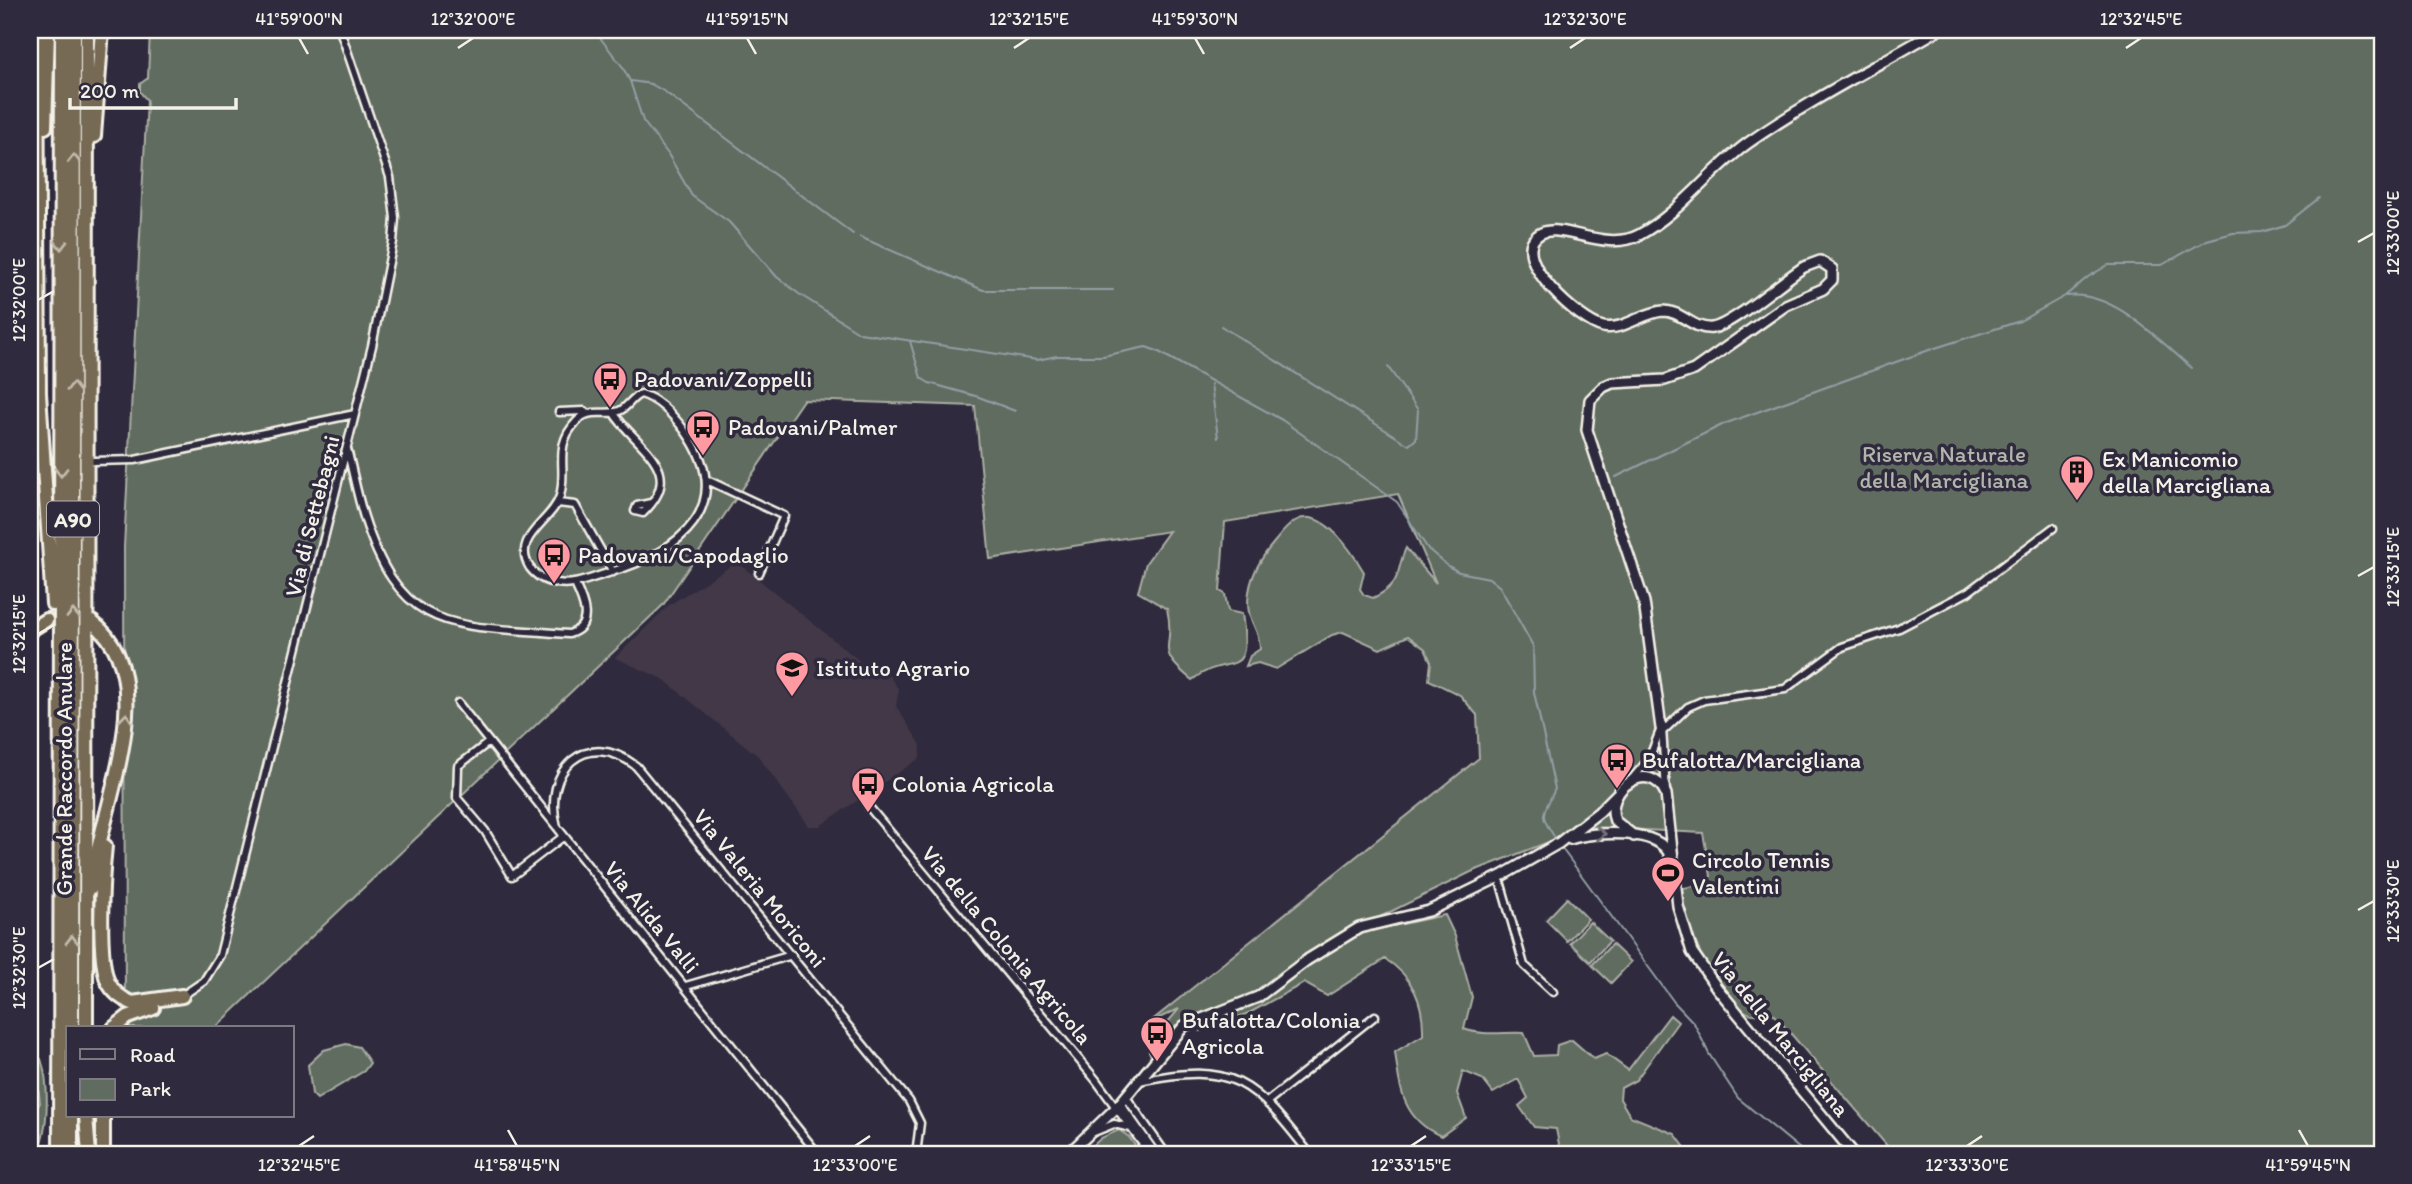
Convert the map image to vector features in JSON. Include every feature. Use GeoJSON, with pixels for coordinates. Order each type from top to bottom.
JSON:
{"type":"FeatureCollection","features":[{"type":"Feature","properties":{"kind":"highway"},"geometry":{"type":"LineString","coordinates":[[37,30],[38,360],[51,562],[54,714],[61,765]]}},
{"type":"Feature","properties":{"kind":"highway"},"geometry":{"type":"LineString","coordinates":[[38,231],[48,30]]}},
{"type":"Feature","properties":{"kind":"highway","name":"Grande Raccordo Anulare"},"geometry":{"type":"LineString","coordinates":[[60,1154],[62,30]]}},
{"type":"Feature","properties":{"kind":"highway","name":"Grande Raccordo Anulare"},"geometry":{"type":"LineString","coordinates":[[72,1026],[74,30]]}},
{"type":"Feature","properties":{"kind":"highway","name":"Grande Raccordo Anulare"},"geometry":{"type":"LineString","coordinates":[[86,1026],[88,954],[84,890],[87,30]]}},
{"type":"Feature","properties":{"kind":"highway"},"geometry":{"type":"LineString","coordinates":[[85,315],[102,30]]}},
{"type":"Feature","properties":{"kind":"highway"},"geometry":{"type":"LineString","coordinates":[[30,463],[38,360]]}},
{"type":"Feature","properties":{"kind":"highway"},"geometry":{"type":"LineString","coordinates":[[30,630],[46,620]]}},
{"type":"Feature","properties":{"kind":"highway"},"geometry":{"type":"LineString","coordinates":[[88,954],[93,871],[125,723],[126,684],[115,648],[92,622]]}},
{"type":"Feature","properties":{"kind":"highway"},"geometry":{"type":"LineString","coordinates":[[113,785],[104,858],[106,977],[117,993],[132,1003],[182,996]]}},
{"type":"Feature","properties":{"kind":"highway"},"geometry":{"type":"LineString","coordinates":[[117,1026],[128,1017],[182,996]]}},
{"type":"Feature","properties":{"kind":"highway"},"geometry":{"type":"LineString","coordinates":[[71,1118],[71,1154]]}},
{"type":"Feature","properties":{"kind":"highway"},"geometry":{"type":"LineString","coordinates":[[86,1118],[86,1154]]}},
{"type":"Feature","properties":{"kind":"highway"},"geometry":{"type":"LineString","coordinates":[[103,1118],[103,1154]]}},
{"type":"Feature","properties":{"kind":"street","name":"Via di Settebagni"},"geometry":{"type":"LineString","coordinates":[[182,996],[204,981],[220,955],[347,448],[387,276],[395,218],[387,166],[340,30]]}},
{"type":"Feature","properties":{"kind":"street","name":"Via della Marcigliana"},"geometry":{"type":"LineString","coordinates":[[1854,1154],[1717,988],[1694,956],[1680,919],[1660,746],[1662,729],[1644,602],[1587,430],[1590,400],[1603,387],[1612,383],[1665,380],[1694,370],[1786,305],[1826,287],[1832,280],[1832,269],[1820,261],[1804,267],[1715,328],[1697,327],[1681,316],[1660,311],[1633,321],[1602,327],[1591,321],[1542,278],[1531,262],[1530,247],[1537,235],[1551,230],[1603,243],[1635,237],[1658,223],[1747,144],[1938,30]]}},
{"type":"Feature","properties":{"kind":"street"},"geometry":{"type":"LineString","coordinates":[[559,412],[613,412],[626,407],[637,395],[653,398],[691,439],[707,481],[699,514],[684,535],[643,563],[575,584],[561,584],[541,578],[526,559],[529,535],[558,503],[563,444],[575,424],[587,414]]}},
{"type":"Feature","properties":{"kind":"street"},"geometry":{"type":"LineString","coordinates":[[613,412],[656,460],[659,485],[651,503]]}},
{"type":"Feature","properties":{"kind":"street"},"geometry":{"type":"LineString","coordinates":[[93,461],[135,460],[355,414]]}},
{"type":"Feature","properties":{"kind":"street"},"geometry":{"type":"LineString","coordinates":[[347,448],[363,515],[383,568],[407,601],[423,612],[468,624],[569,634],[580,629],[585,615],[575,584]]}},
{"type":"Feature","properties":{"kind":"street"},"geometry":{"type":"LineString","coordinates":[[340,476],[355,478]]}},
{"type":"Feature","properties":{"kind":"street"},"geometry":{"type":"LineString","coordinates":[[707,481],[785,516],[759,573]]}},
{"type":"Feature","properties":{"kind":"street"},"geometry":{"type":"LineString","coordinates":[[558,503],[575,505],[613,572]]}},
{"type":"Feature","properties":{"kind":"street"},"geometry":{"type":"LineString","coordinates":[[1662,729],[1688,707],[1704,700],[1784,689],[1842,647],[1899,628],[1968,592],[2053,528]]}},
{"type":"Feature","properties":{"kind":"street","name":"Via Alida Valli"},"geometry":{"type":"LineString","coordinates":[[458,703],[818,1154]]}},
{"type":"Feature","properties":{"kind":"street","name":"Via della Marcigliana"},"geometry":{"type":"LineString","coordinates":[[1632,779],[1649,759],[1662,729]]}},
{"type":"Feature","properties":{"kind":"street"},"geometry":{"type":"LineString","coordinates":[[489,742],[458,766],[457,798],[498,849],[506,870],[512,876],[564,836]]}},
{"type":"Feature","properties":{"kind":"street","name":"Via Valeria Moriconi"},"geometry":{"type":"LineString","coordinates":[[556,827],[554,794],[569,763],[580,754],[593,751],[610,752],[641,770],[914,1108],[921,1131],[916,1154]]}},
{"type":"Feature","properties":{"kind":"street"},"geometry":{"type":"LineString","coordinates":[[1068,1154],[1094,1132],[1173,1037],[1188,1024],[1258,997],[1307,960],[1359,928],[1429,911],[1559,844],[1600,812],[1632,779],[1652,778],[1661,785],[1666,794]]}},
{"type":"Feature","properties":{"kind":"street"},"geometry":{"type":"LineString","coordinates":[[1619,792],[1614,818],[1620,827],[1639,837],[1661,830],[1668,813]]}},
{"type":"Feature","properties":{"kind":"street","name":"Via della Colonia Agricola"},"geometry":{"type":"LineString","coordinates":[[869,807],[1121,1102]]}},
{"type":"Feature","properties":{"kind":"street"},"geometry":{"type":"LineString","coordinates":[[1559,844],[1591,834],[1639,837],[1664,844],[1672,860]]}},
{"type":"Feature","properties":{"kind":"street"},"geometry":{"type":"LineString","coordinates":[[1499,877],[1524,965],[1553,992]]}},
{"type":"Feature","properties":{"kind":"street"},"geometry":{"type":"LineString","coordinates":[[686,986],[792,955]]}},
{"type":"Feature","properties":{"kind":"street"},"geometry":{"type":"LineString","coordinates":[[1268,1101],[1375,1016]]}},
{"type":"Feature","properties":{"kind":"street"},"geometry":{"type":"LineString","coordinates":[[1139,1081],[1179,1073],[1209,1073],[1242,1083],[1268,1101],[1310,1154]]}},
{"type":"Feature","properties":{"kind":"street"},"geometry":{"type":"LineString","coordinates":[[1121,1102],[1132,1129],[1150,1154]]}},
{"type":"Feature","properties":{"kind":"street"},"geometry":{"type":"LineString","coordinates":[[1121,1102],[1156,1154]]}},
{"type":"Feature","properties":{"kind":"street"},"geometry":{"type":"LineString","coordinates":[[1121,1102],[1166,1154]]}},
{"type":"Feature","properties":{"kind":"street"},"geometry":{"type":"LineString","coordinates":[[1094,1132],[1114,1125],[1132,1129]]}},
{"type":"Feature","properties":{"kind":"shaded area","name":"Istituto Agrario"},"geometry":{"type":"Polygon","coordinates":[[[737,562],[866,666],[882,665],[899,690],[896,706],[921,745],[920,758],[820,826],[809,826],[758,756],[663,679],[615,658],[669,605],[737,562]]]}},
{"type":"Feature","properties":{"kind":"green space","name":"Riserva Naturale della Marcigliana"},"geometry":{"type":"Polygon","coordinates":[[[150,30],[2382,30],[2382,1154],[1894,1154],[1774,1014],[1746,1012],[1734,1004],[1712,975],[1694,939],[1679,889],[1694,886],[1711,876],[1703,833],[1587,827],[1471,872],[1331,941],[1258,995],[1186,1022],[1152,1059],[1149,1051],[1161,1030],[1179,1009],[1150,1022],[1479,758],[1477,715],[1460,695],[1429,680],[1431,662],[1425,649],[1408,636],[1380,649],[1343,632],[1332,635],[1276,669],[1258,663],[1246,666],[1250,656],[1260,649],[1248,602],[1253,578],[1266,552],[1295,521],[1305,518],[1316,520],[1336,533],[1364,572],[1360,589],[1364,595],[1373,598],[1390,587],[1397,576],[1406,548],[1436,583],[1398,494],[1225,522],[1220,591],[1225,594],[1228,611],[1242,614],[1244,650],[1235,663],[1217,667],[1192,680],[1172,661],[1169,654],[1167,609],[1138,592],[1146,563],[1169,531],[990,559],[975,406],[803,400],[663,605],[217,1026],[125,1026],[124,547],[147,100],[140,92],[140,84],[148,78],[150,30]]]}},
{"type":"Feature","properties":{"kind":"green space"},"geometry":{"type":"Polygon","coordinates":[[[1567,898],[1588,919],[1567,941],[1546,920],[1567,898]]]}},
{"type":"Feature","properties":{"kind":"green space"},"geometry":{"type":"Polygon","coordinates":[[[1445,915],[1455,936],[1472,997],[1464,1029],[1485,1033],[1524,1033],[1534,1056],[1556,1055],[1557,1045],[1572,1040],[1594,1059],[1606,1054],[1628,1070],[1670,1015],[1678,1022],[1636,1080],[1621,1088],[1620,1099],[1630,1116],[1675,1134],[1690,1154],[1646,1154],[1642,1149],[1626,1150],[1626,1154],[1561,1154],[1556,1129],[1534,1127],[1519,1106],[1528,1098],[1518,1079],[1493,1093],[1482,1079],[1463,1071],[1457,1093],[1466,1118],[1441,1136],[1428,1129],[1418,1121],[1405,1102],[1395,1052],[1423,1035],[1419,1002],[1410,982],[1385,959],[1327,996],[1304,983],[1251,1012],[1201,1031],[1203,1022],[1272,992],[1331,950],[1364,932],[1445,915]]]}},
{"type":"Feature","properties":{"kind":"green space"},"geometry":{"type":"Polygon","coordinates":[[[1590,922],[1610,941],[1590,962],[1570,943],[1590,922]]]}},
{"type":"Feature","properties":{"kind":"green space"},"geometry":{"type":"Polygon","coordinates":[[[1612,944],[1631,962],[1611,983],[1592,965],[1612,944]]]}},
{"type":"Feature","properties":{"kind":"green space"},"geometry":{"type":"Polygon","coordinates":[[[346,1044],[359,1047],[370,1063],[364,1071],[317,1099],[312,1094],[308,1065],[324,1050],[346,1044]]]}},
{"type":"Feature","properties":{"kind":"green space"},"geometry":{"type":"Polygon","coordinates":[[[30,1056],[41,1059],[47,1093],[44,1132],[36,1154],[30,1154],[30,1147],[37,1136],[35,1114],[40,1103],[36,1069],[30,1068],[30,1056]]]}},
{"type":"Feature","properties":{"kind":"green space"},"geometry":{"type":"Polygon","coordinates":[[[1119,1130],[1129,1137],[1141,1154],[1084,1154],[1101,1138],[1119,1130]]]}},
{"type":"Feature","properties":{"kind":"waterway"},"geometry":{"type":"LineString","coordinates":[[594,30],[622,66],[630,81],[643,121],[668,154],[692,196],[729,222],[777,277],[860,333],[1037,360],[1057,356],[1103,356],[1146,347],[1157,351],[1282,420],[1397,502],[1428,549],[1448,566],[1459,572],[1489,578],[1500,587],[1533,646],[1534,692],[1555,789],[1544,816],[1557,841]]}},
{"type":"Feature","properties":{"kind":"waterway"},"geometry":{"type":"LineString","coordinates":[[631,81],[651,84],[665,92],[853,234]]}},
{"type":"Feature","properties":{"kind":"waterway"},"geometry":{"type":"LineString","coordinates":[[1616,477],[1724,424],[1932,349],[2020,321],[2065,296],[2108,265],[2162,265],[2207,240],[2233,233],[2262,232],[2285,225],[2319,198]]}},
{"type":"Feature","properties":{"kind":"waterway"},"geometry":{"type":"LineString","coordinates":[[860,237],[983,290],[1113,290]]}},
{"type":"Feature","properties":{"kind":"waterway"},"geometry":{"type":"LineString","coordinates":[[2067,296],[2084,296],[2118,309],[2150,331],[2192,368]]}},
{"type":"Feature","properties":{"kind":"waterway"},"geometry":{"type":"LineString","coordinates":[[1221,326],[1409,445],[1416,439],[1418,410],[1388,367]]}},
{"type":"Feature","properties":{"kind":"waterway"},"geometry":{"type":"LineString","coordinates":[[910,341],[921,378],[1015,411]]}},
{"type":"Feature","properties":{"kind":"waterway"},"geometry":{"type":"LineString","coordinates":[[1211,384],[1218,438]]}},
{"type":"Feature","properties":{"kind":"waterway"},"geometry":{"type":"LineString","coordinates":[[1560,846],[1674,1002],[1694,1023],[1709,1054],[1738,1098],[1806,1154]]}},
{"type":"Feature","properties":{"kind":"place","name":"Padovani/Zoppelli"},"geometry":{"type":"Point","coordinates":[610,409]}},
{"type":"Feature","properties":{"kind":"place","name":"Padovani/Palmer"},"geometry":{"type":"Point","coordinates":[703,457]}},
{"type":"Feature","properties":{"kind":"place","name":"Ex Manicomio della Marcigliana"},"geometry":{"type":"Point","coordinates":[2077,502]}},
{"type":"Feature","properties":{"kind":"place","name":"Padovani/Capodaglio"},"geometry":{"type":"Point","coordinates":[554,585]}},
{"type":"Feature","properties":{"kind":"place","name":"Istituto Agrario"},"geometry":{"type":"Point","coordinates":[792,698]}},
{"type":"Feature","properties":{"kind":"place","name":"Bufalotta/Marcigliana"},"geometry":{"type":"Point","coordinates":[1617,790]}},
{"type":"Feature","properties":{"kind":"place","name":"Colonia Agricola"},"geometry":{"type":"Point","coordinates":[868,814]}},
{"type":"Feature","properties":{"kind":"place","name":"Circolo Tennis Valentini"},"geometry":{"type":"Point","coordinates":[1668,903]}},
{"type":"Feature","properties":{"kind":"place","name":"Bufalotta/Colonia Agricola"},"geometry":{"type":"Point","coordinates":[1157,1063]}}]}
